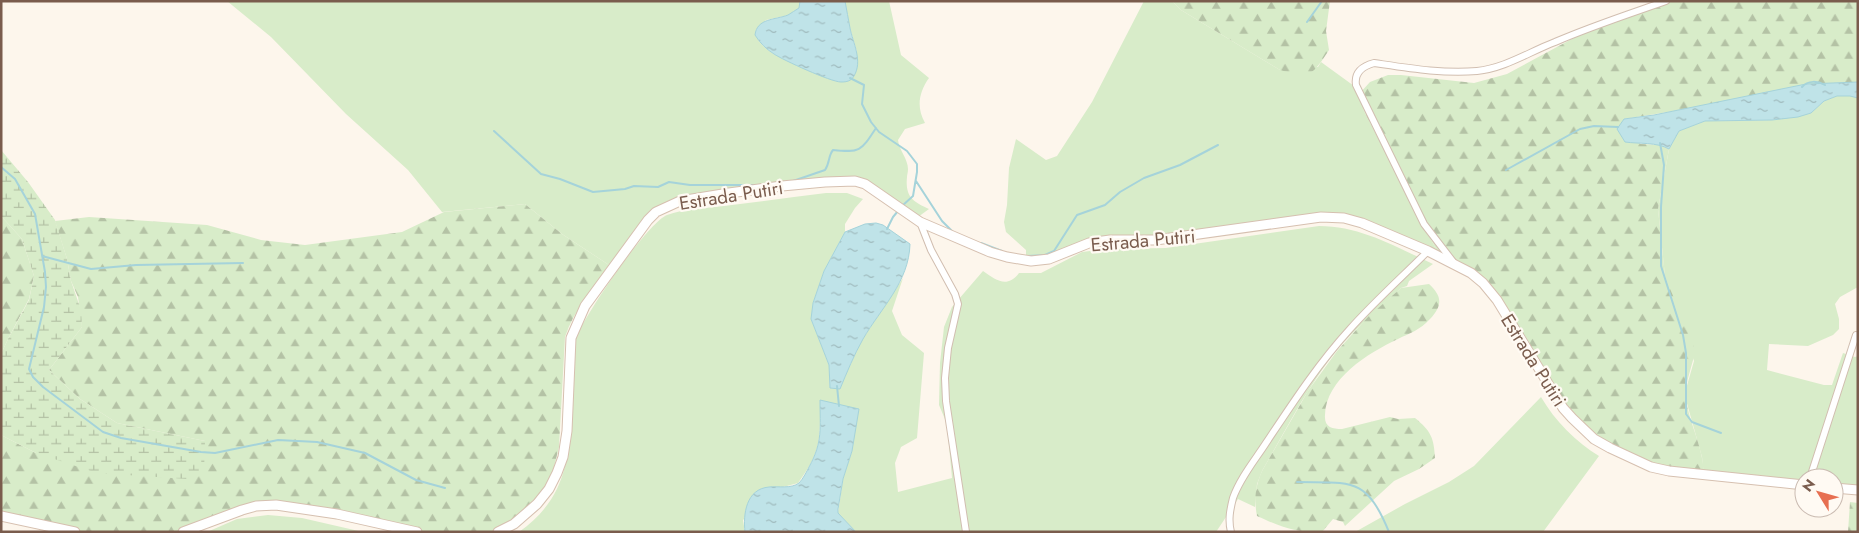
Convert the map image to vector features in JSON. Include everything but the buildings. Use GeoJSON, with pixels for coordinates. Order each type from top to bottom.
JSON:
{"type":"FeatureCollection","features":[{"type":"Feature","properties":{"kind":"street"},"geometry":{"type":"LineString","coordinates":[[1455,264],[1424,224],[1402,181],[1356,85],[1355,78],[1359,70],[1374,63],[1444,71],[1477,71],[1493,68],[1512,62],[1554,42],[1666,1]]}},
{"type":"Feature","properties":{"kind":"street","name":"Estrada Putiri"},"geometry":{"type":"LineString","coordinates":[[498,532],[514,524],[537,504],[557,473],[563,457],[567,431],[571,338],[575,325],[585,306],[638,232],[656,212],[680,201],[692,198],[764,188],[844,181],[865,184],[920,222],[990,252],[1032,261],[1049,259],[1083,245],[1103,241],[1156,240],[1321,217],[1344,218],[1362,223],[1455,264],[1484,283],[1497,300],[1563,408],[1594,439],[1628,457],[1652,467],[1669,471],[1794,484]]}},
{"type":"Feature","properties":{"kind":"street"},"geometry":{"type":"LineString","coordinates":[[920,222],[930,250],[956,294],[958,304],[948,348],[945,394],[966,532]]}},
{"type":"Feature","properties":{"kind":"street"},"geometry":{"type":"LineString","coordinates":[[1232,532],[1229,524],[1229,514],[1234,497],[1246,473],[1294,402],[1324,359],[1350,328],[1428,251]]}},
{"type":"Feature","properties":{"kind":"street"},"geometry":{"type":"LineString","coordinates":[[1813,468],[1856,335]]}},
{"type":"Feature","properties":{"kind":"street"},"geometry":{"type":"LineString","coordinates":[[1844,489],[1858,490]]}},
{"type":"Feature","properties":{"kind":"street"},"geometry":{"type":"LineString","coordinates":[[183,532],[242,510],[256,506],[276,505],[336,514],[417,532]]}},
{"type":"Feature","properties":{"kind":"street"},"geometry":{"type":"LineString","coordinates":[[1,516],[75,532]]}},
{"type":"Feature","properties":{"kind":"green space"},"geometry":{"type":"Polygon","coordinates":[[[227,1],[800,1],[799,8],[789,15],[766,20],[756,30],[759,41],[775,55],[857,52],[845,1],[889,1],[901,55],[929,78],[920,100],[920,111],[925,123],[905,129],[898,140],[908,165],[907,189],[909,194],[914,201],[929,209],[918,217],[885,192],[848,182],[700,198],[644,219],[609,265],[562,234],[525,204],[442,212],[408,170],[346,114],[271,37],[227,1]]]}},
{"type":"Feature","properties":{"kind":"green space"},"geometry":{"type":"Polygon","coordinates":[[[1144,1],[1172,1],[1181,10],[1280,70],[1318,67],[1321,62],[1361,91],[1364,111],[1437,251],[1337,215],[1165,237],[1088,240],[1078,242],[1048,258],[1026,258],[1026,250],[1006,232],[1004,222],[1009,168],[1016,139],[1046,160],[1057,156],[1092,102],[1144,1]]]}},
{"type":"Feature","properties":{"kind":"green space"},"geometry":{"type":"Polygon","coordinates":[[[1172,1],[1330,1],[1326,31],[1329,50],[1319,65],[1310,73],[1298,74],[1280,70],[1181,10],[1172,1]]]}},
{"type":"Feature","properties":{"kind":"green space"},"geometry":{"type":"Polygon","coordinates":[[[1671,1],[1858,1],[1858,82],[1624,119],[1640,144],[1662,145],[1669,149],[1658,209],[1665,276],[1695,350],[1686,387],[1686,400],[1702,456],[1704,476],[1632,460],[1575,423],[1494,293],[1437,251],[1364,111],[1360,93],[1370,82],[1388,75],[1474,83],[1507,74],[1581,34],[1671,1]]]}},
{"type":"Feature","properties":{"kind":"green space"},"geometry":{"type":"Polygon","coordinates":[[[1850,95],[1858,98],[1858,287],[1840,297],[1835,304],[1839,319],[1839,329],[1833,335],[1808,346],[1769,344],[1767,370],[1824,385],[1832,385],[1843,353],[1855,357],[1858,356],[1858,492],[1844,490],[1844,468],[1794,468],[1794,485],[1704,476],[1702,457],[1686,400],[1686,389],[1694,361],[1665,276],[1658,209],[1669,149],[1679,131],[1705,121],[1772,120],[1811,113],[1824,101],[1837,96],[1850,95]]]}},
{"type":"Feature","properties":{"kind":"green space"},"geometry":{"type":"Polygon","coordinates":[[[1,150],[28,182],[55,220],[67,259],[71,281],[81,310],[82,327],[49,370],[80,399],[117,423],[205,441],[204,472],[200,475],[187,479],[97,473],[36,453],[1,435],[1,354],[29,300],[34,276],[22,239],[1,216],[1,150]]]}},
{"type":"Feature","properties":{"kind":"green space"},"geometry":{"type":"Polygon","coordinates":[[[826,193],[847,193],[863,199],[845,224],[845,232],[824,271],[813,303],[811,319],[829,365],[830,388],[839,389],[862,340],[903,278],[892,311],[902,335],[924,353],[917,438],[901,447],[895,463],[898,492],[952,478],[947,424],[939,405],[940,363],[944,327],[952,307],[983,271],[997,280],[1006,282],[1015,278],[1019,273],[1041,273],[1082,252],[1108,249],[1166,248],[1319,226],[1334,227],[1364,234],[1433,264],[1409,281],[1407,286],[1401,288],[1337,350],[1306,394],[1262,471],[1257,484],[1255,507],[1238,499],[1216,532],[856,532],[838,513],[843,479],[852,451],[820,400],[818,444],[812,462],[798,483],[783,487],[743,520],[745,532],[519,532],[546,506],[562,478],[568,446],[575,340],[590,312],[616,272],[645,235],[657,222],[667,215],[680,211],[826,193]]]}},
{"type":"Feature","properties":{"kind":"green space"},"geometry":{"type":"Polygon","coordinates":[[[525,204],[562,234],[609,265],[579,308],[565,337],[559,447],[551,479],[535,504],[495,532],[410,532],[268,504],[182,532],[76,532],[1,517],[1,435],[36,453],[205,441],[117,423],[80,399],[49,370],[82,327],[78,297],[71,281],[67,259],[55,221],[89,217],[207,225],[261,240],[305,245],[402,232],[444,212],[525,204]]]}},
{"type":"Feature","properties":{"kind":"green space"},"geometry":{"type":"Polygon","coordinates":[[[1,216],[22,239],[34,276],[29,299],[1,354],[1,216]]]}},
{"type":"Feature","properties":{"kind":"green space"},"geometry":{"type":"Polygon","coordinates":[[[1429,284],[1439,301],[1434,314],[1419,329],[1374,352],[1351,369],[1333,390],[1327,402],[1325,419],[1327,425],[1342,429],[1390,417],[1398,419],[1415,418],[1431,435],[1435,458],[1419,469],[1394,481],[1345,526],[1343,522],[1333,519],[1322,532],[1304,531],[1282,526],[1257,516],[1256,494],[1262,471],[1308,391],[1337,351],[1368,317],[1401,288],[1429,284]]]}},
{"type":"Feature","properties":{"kind":"green space"},"geometry":{"type":"Polygon","coordinates":[[[1541,397],[1567,430],[1599,456],[1543,532],[1355,532],[1449,482],[1474,466],[1541,397]]]}},
{"type":"Feature","properties":{"kind":"green space"},"geometry":{"type":"Polygon","coordinates":[[[1850,502],[1858,503],[1858,532],[1848,532],[1850,502]]]}},
{"type":"Feature","properties":{"kind":"green space"},"geometry":{"type":"Polygon","coordinates":[[[268,515],[302,518],[363,532],[207,532],[237,519],[268,515]]]}},
{"type":"Feature","properties":{"kind":"water"},"geometry":{"type":"Polygon","coordinates":[[[800,1],[845,1],[858,64],[854,76],[850,80],[836,81],[779,57],[763,46],[755,35],[759,25],[767,20],[789,14],[799,8],[800,1]]]}},
{"type":"Feature","properties":{"kind":"water"},"geometry":{"type":"Polygon","coordinates":[[[1858,82],[1858,98],[1837,96],[1824,101],[1811,113],[1798,117],[1772,120],[1705,121],[1679,131],[1669,149],[1653,144],[1625,142],[1617,129],[1624,119],[1654,115],[1806,84],[1858,82]]]}},
{"type":"Feature","properties":{"kind":"water"},"geometry":{"type":"Polygon","coordinates":[[[876,223],[883,225],[910,244],[905,271],[893,294],[863,339],[840,389],[830,388],[829,365],[811,319],[813,303],[824,271],[845,232],[865,224],[876,223]]]}},
{"type":"Feature","properties":{"kind":"water"},"geometry":{"type":"Polygon","coordinates":[[[820,400],[859,409],[852,451],[843,479],[838,509],[838,513],[856,532],[745,532],[746,510],[755,492],[769,487],[796,485],[805,475],[819,442],[820,400]]]}},
{"type":"Feature","properties":{"kind":"waterway"},"geometry":{"type":"LineString","coordinates":[[1307,22],[1322,1]]}},
{"type":"Feature","properties":{"kind":"waterway"},"geometry":{"type":"LineString","coordinates":[[850,78],[864,85],[862,104],[871,122],[879,132],[907,151],[917,164],[913,196],[902,206]]}},
{"type":"Feature","properties":{"kind":"waterway"},"geometry":{"type":"LineString","coordinates":[[1802,87],[1807,83],[1813,82],[1825,85]]}},
{"type":"Feature","properties":{"kind":"waterway"},"geometry":{"type":"LineString","coordinates":[[1506,170],[1580,129],[1594,126],[1618,127]]}},
{"type":"Feature","properties":{"kind":"waterway"},"geometry":{"type":"LineString","coordinates":[[793,181],[825,170],[833,150],[849,151],[859,149],[867,142],[876,128]]}},
{"type":"Feature","properties":{"kind":"waterway"},"geometry":{"type":"LineString","coordinates":[[494,131],[541,174],[593,192],[625,189],[634,186],[658,187],[669,182],[690,185],[757,185]]}},
{"type":"Feature","properties":{"kind":"waterway"},"geometry":{"type":"LineString","coordinates":[[1660,143],[1664,165],[1661,207],[1661,266],[1683,335],[1686,353],[1686,414],[1692,422],[1721,433]]}},
{"type":"Feature","properties":{"kind":"waterway"},"geometry":{"type":"LineString","coordinates":[[1028,256],[1045,255],[1054,251],[1077,215],[1105,205],[1120,192],[1144,178],[1180,165],[1218,145]]}},
{"type":"Feature","properties":{"kind":"waterway"},"geometry":{"type":"LineString","coordinates":[[1,167],[15,179],[35,214],[45,272],[44,307],[29,369],[33,377],[43,387],[103,432],[121,438],[215,453],[278,440],[317,442],[365,453],[416,480],[445,488]]}},
{"type":"Feature","properties":{"kind":"waterway"},"geometry":{"type":"LineString","coordinates":[[916,181],[942,221],[953,232]]}},
{"type":"Feature","properties":{"kind":"waterway"},"geometry":{"type":"LineString","coordinates":[[887,229],[898,211]]}},
{"type":"Feature","properties":{"kind":"waterway"},"geometry":{"type":"LineString","coordinates":[[981,243],[1002,251]]}},
{"type":"Feature","properties":{"kind":"waterway"},"geometry":{"type":"LineString","coordinates":[[42,256],[91,269],[136,265],[243,263]]}},
{"type":"Feature","properties":{"kind":"waterway"},"geometry":{"type":"LineString","coordinates":[[837,386],[839,406]]}},
{"type":"Feature","properties":{"kind":"waterway"},"geometry":{"type":"LineString","coordinates":[[1297,482],[1331,482],[1355,486],[1373,501],[1389,532]]}}]}
